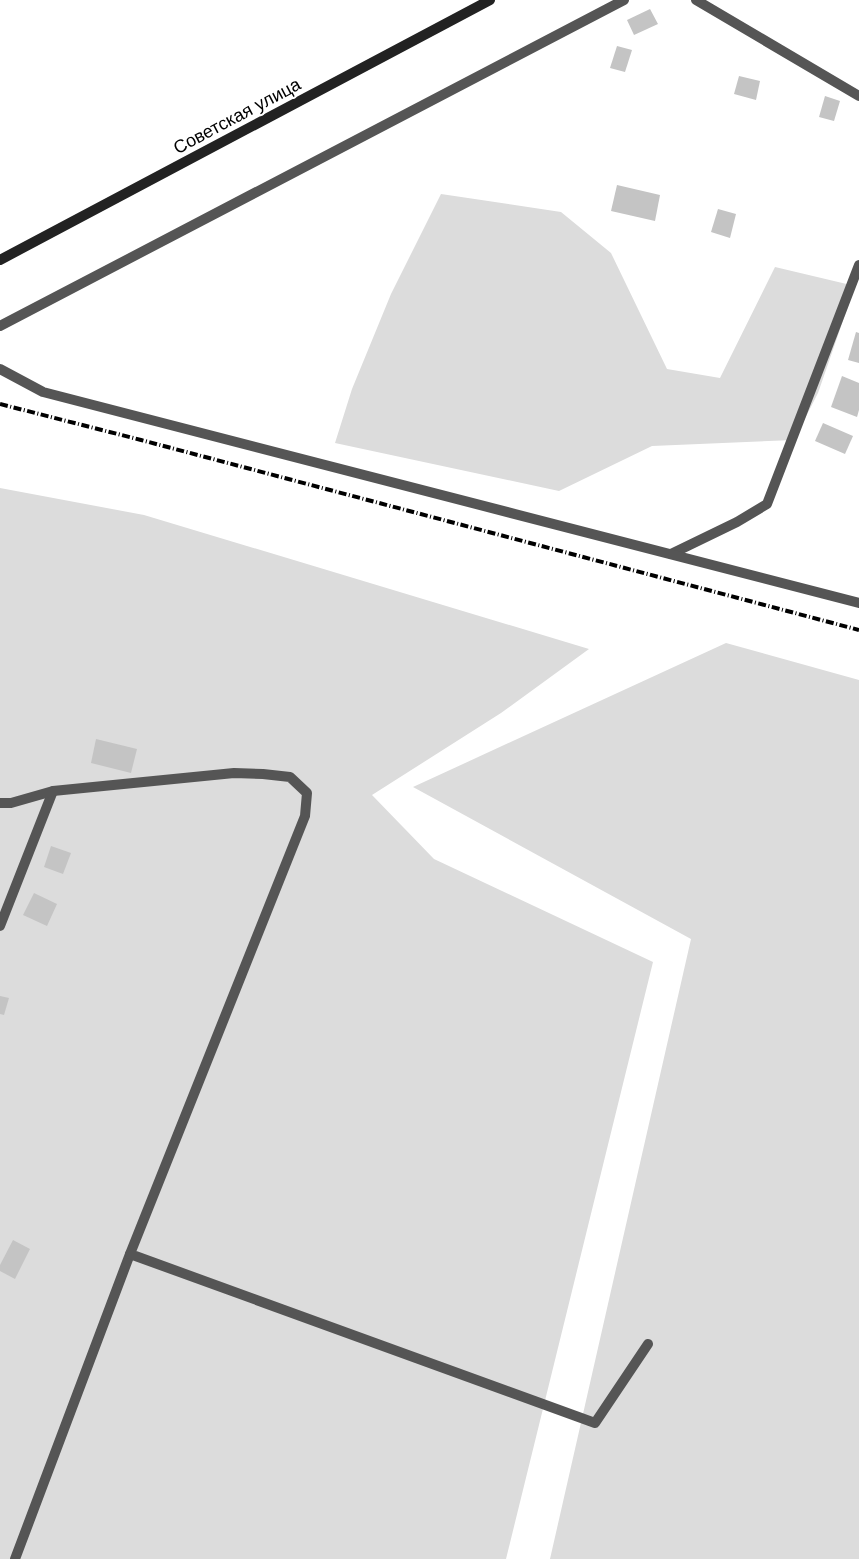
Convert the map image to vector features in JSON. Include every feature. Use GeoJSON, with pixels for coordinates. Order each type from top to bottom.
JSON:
{"type":"FeatureCollection","features":[{"type":"Feature","properties":{"kind":"main road","name":"Советская улица"},"geometry":{"type":"LineString","coordinates":[[0,259],[490,0]]}},
{"type":"Feature","properties":{"kind":"street"},"geometry":{"type":"LineString","coordinates":[[0,326],[624,0]]}},
{"type":"Feature","properties":{"kind":"street"},"geometry":{"type":"LineString","coordinates":[[696,0],[859,96]]}},
{"type":"Feature","properties":{"kind":"street"},"geometry":{"type":"LineString","coordinates":[[671,554],[737,522],[767,504],[859,265]]}},
{"type":"Feature","properties":{"kind":"street"},"geometry":{"type":"LineString","coordinates":[[0,369],[44,392],[859,602]]}},
{"type":"Feature","properties":{"kind":"street"},"geometry":{"type":"LineString","coordinates":[[0,804],[53,791],[234,773],[263,774],[290,778],[307,793],[305,816],[130,1254],[15,1559]]}},
{"type":"Feature","properties":{"kind":"street"},"geometry":{"type":"LineString","coordinates":[[0,926],[53,791]]}},
{"type":"Feature","properties":{"kind":"street"},"geometry":{"type":"LineString","coordinates":[[130,1254],[595,1423],[648,1344]]}},
{"type":"Feature","properties":{"kind":"shaded area"},"geometry":{"type":"Polygon","coordinates":[[[441,194],[561,212],[611,253],[667,369],[720,378],[775,267],[855,286],[818,393],[794,440],[652,446],[559,491],[335,443],[352,389],[391,294],[441,194]]]}},
{"type":"Feature","properties":{"kind":"shaded area"},"geometry":{"type":"Polygon","coordinates":[[[0,488],[144,515],[589,649],[501,713],[372,795],[434,859],[653,962],[506,1559],[0,1559],[0,488]]]}},
{"type":"Feature","properties":{"kind":"shaded area"},"geometry":{"type":"Polygon","coordinates":[[[726,643],[859,680],[859,1559],[550,1559],[691,939],[413,787],[726,643]]]}},
{"type":"Feature","properties":{"kind":"building"},"geometry":{"type":"Polygon","coordinates":[[[650,9],[658,24],[634,35],[627,20],[650,9]]]}},
{"type":"Feature","properties":{"kind":"building"},"geometry":{"type":"Polygon","coordinates":[[[617,46],[632,50],[625,72],[610,68],[617,46]]]}},
{"type":"Feature","properties":{"kind":"building"},"geometry":{"type":"Polygon","coordinates":[[[739,76],[760,81],[756,100],[734,94],[739,76]]]}},
{"type":"Feature","properties":{"kind":"building"},"geometry":{"type":"Polygon","coordinates":[[[825,96],[840,101],[834,121],[819,117],[825,96]]]}},
{"type":"Feature","properties":{"kind":"building"},"geometry":{"type":"Polygon","coordinates":[[[617,185],[660,195],[655,221],[611,211],[617,185]]]}},
{"type":"Feature","properties":{"kind":"building"},"geometry":{"type":"Polygon","coordinates":[[[718,209],[736,214],[730,238],[711,232],[718,209]]]}},
{"type":"Feature","properties":{"kind":"building"},"geometry":{"type":"Polygon","coordinates":[[[856,332],[859,333],[859,363],[848,360],[856,332]]]}},
{"type":"Feature","properties":{"kind":"building"},"geometry":{"type":"Polygon","coordinates":[[[842,376],[859,383],[859,410],[857,417],[831,407],[842,376]]]}},
{"type":"Feature","properties":{"kind":"building"},"geometry":{"type":"Polygon","coordinates":[[[823,423],[853,436],[845,454],[815,441],[823,423]]]}},
{"type":"Feature","properties":{"kind":"building"},"geometry":{"type":"Polygon","coordinates":[[[96,739],[137,749],[131,773],[91,763],[96,739]]]}},
{"type":"Feature","properties":{"kind":"building"},"geometry":{"type":"Polygon","coordinates":[[[51,846],[71,853],[63,874],[44,867],[51,846]]]}},
{"type":"Feature","properties":{"kind":"building"},"geometry":{"type":"Polygon","coordinates":[[[34,893],[57,904],[47,926],[23,915],[34,893]]]}},
{"type":"Feature","properties":{"kind":"building"},"geometry":{"type":"Polygon","coordinates":[[[0,996],[9,998],[4,1015],[0,1014],[0,996]]]}},
{"type":"Feature","properties":{"kind":"building"},"geometry":{"type":"Polygon","coordinates":[[[13,1240],[30,1249],[15,1279],[0,1271],[0,1265],[13,1240]]]}},
{"type":"Feature","properties":{"kind":"railway"},"geometry":{"type":"LineString","coordinates":[[0,404],[859,630]]}}]}
